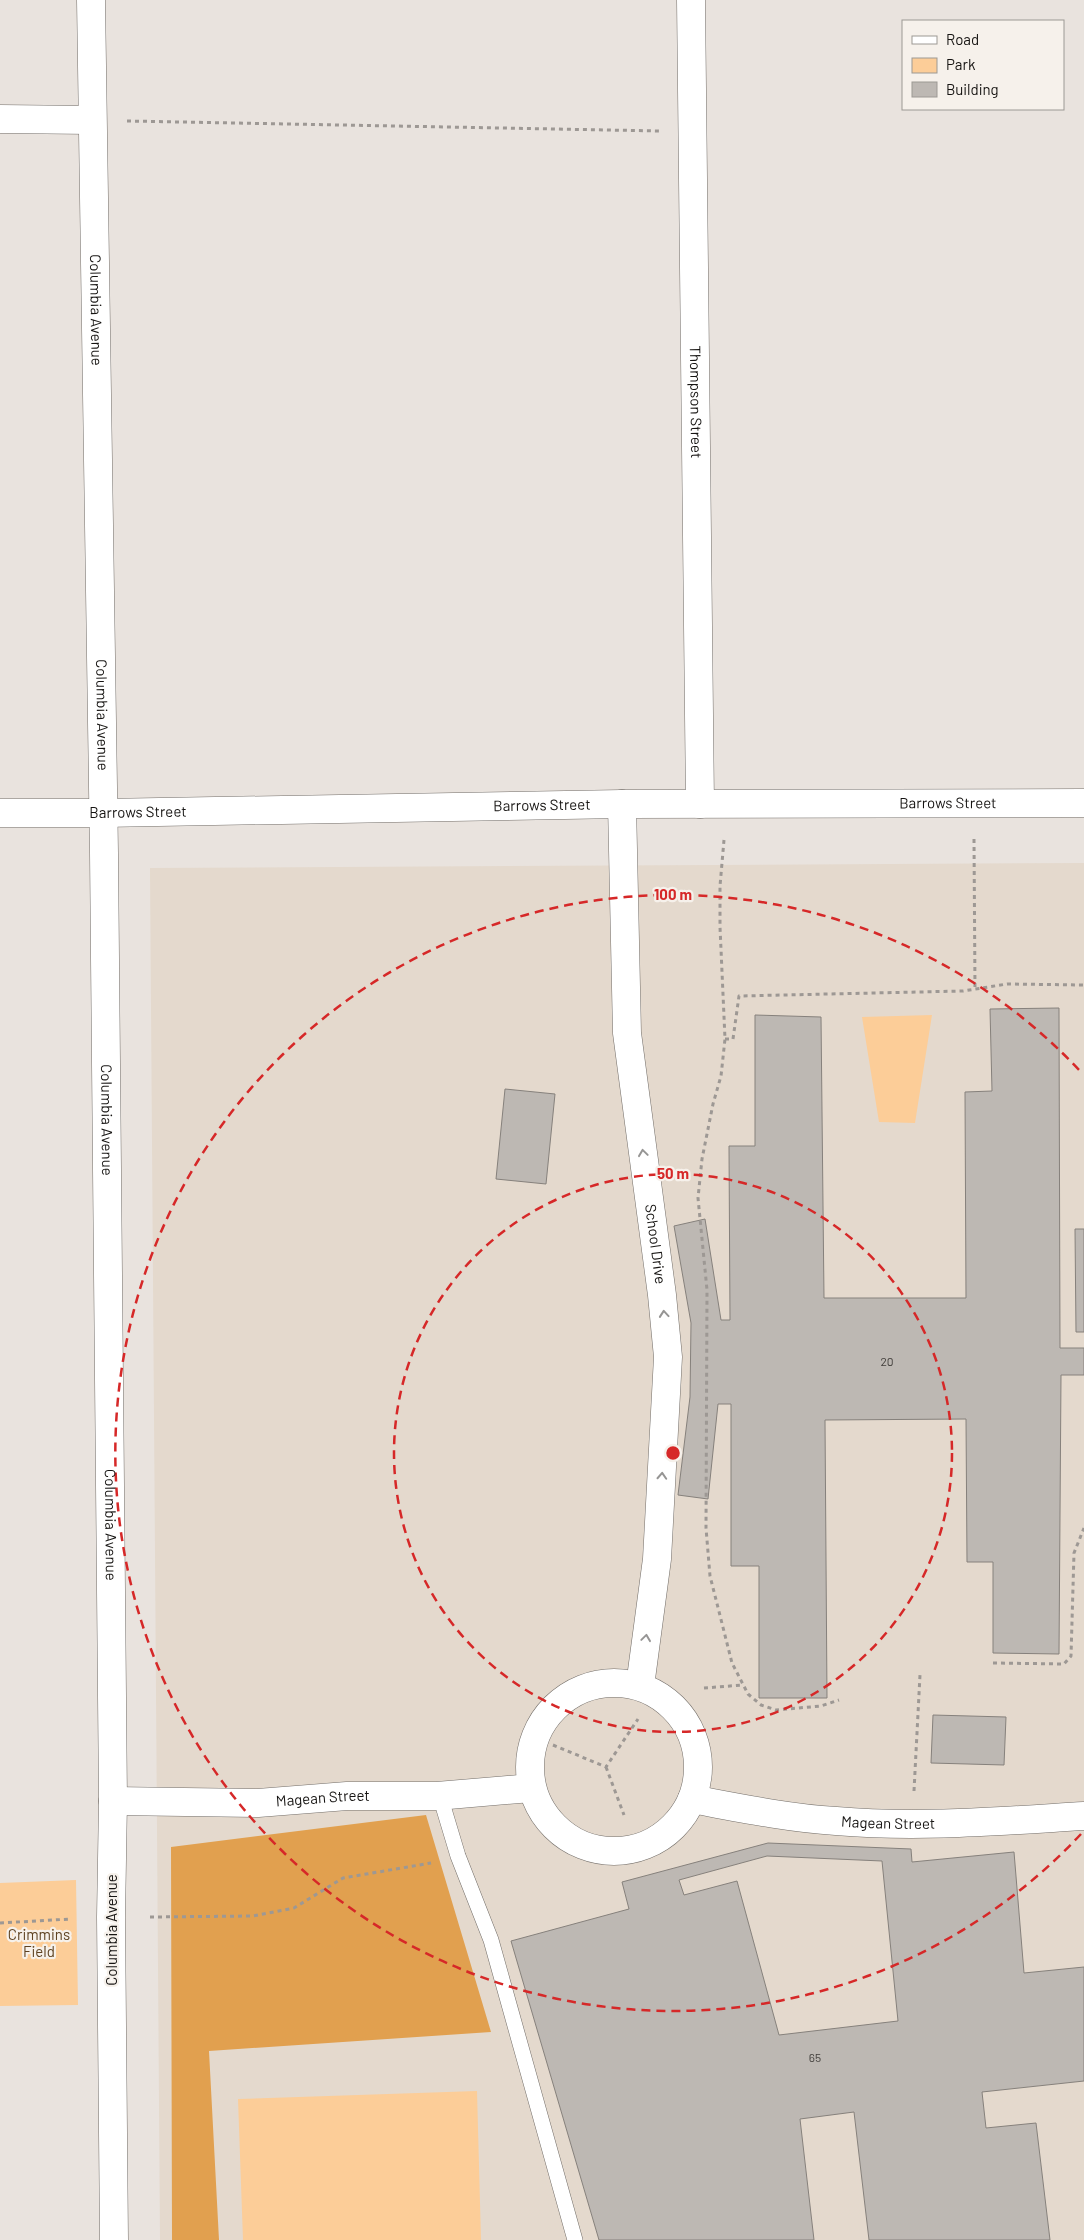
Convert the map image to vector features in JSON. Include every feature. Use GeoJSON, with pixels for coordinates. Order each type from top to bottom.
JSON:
{"type":"FeatureCollection","features":[{"type":"Feature","properties":{"kind":"street","name":"Columbia Avenue"},"geometry":{"type":"LineString","coordinates":[[91,0],[91,120],[103,813],[114,1801],[111,1923],[114,2240]]}},
{"type":"Feature","properties":{"kind":"street","name":"Thompson Street"},"geometry":{"type":"LineString","coordinates":[[690,0],[700,804]]}},
{"type":"Feature","properties":{"kind":"street"},"geometry":{"type":"LineString","coordinates":[[0,119],[91,120]]}},
{"type":"Feature","properties":{"kind":"street","name":"Barrows Street"},"geometry":{"type":"LineString","coordinates":[[0,812],[103,813],[622,804],[1084,803]]}},
{"type":"Feature","properties":{"kind":"street","name":"School Drive"},"geometry":{"type":"LineString","coordinates":[[622,804],[627,1033],[662,1295],[668,1357],[657,1559],[641,1699]]}},
{"type":"Feature","properties":{"kind":"street"},"geometry":{"type":"LineString","coordinates":[[618,1682],[641,1699],[654,1692],[668,1702],[682,1716],[692,1734],[697,1753],[698,1776],[692,1799],[682,1818],[668,1833],[651,1844],[633,1850],[609,1852],[586,1848],[566,1838],[549,1821],[537,1804],[531,1788],[531,1750],[540,1726],[558,1704],[586,1687],[618,1682]]}},
{"type":"Feature","properties":{"kind":"street","name":"Magean Street"},"geometry":{"type":"LineString","coordinates":[[114,1801],[258,1803],[347,1796],[440,1796],[531,1788]]}},
{"type":"Feature","properties":{"kind":"street","name":"Magean Street"},"geometry":{"type":"LineString","coordinates":[[692,1799],[775,1814],[834,1821],[886,1824],[969,1823],[1084,1816]]}},
{"type":"Feature","properties":{"kind":"lane"},"geometry":{"type":"LineString","coordinates":[[440,1796],[458,1856],[491,1940],[575,2240]]}},
{"type":"Feature","properties":{"kind":"path"},"geometry":{"type":"LineString","coordinates":[[91,120],[691,131]]}},
{"type":"Feature","properties":{"kind":"path"},"geometry":{"type":"LineString","coordinates":[[724,840],[720,902],[725,1040],[721,1076],[713,1104],[702,1159],[698,1198],[706,1290],[706,1528],[710,1576],[732,1662],[748,1694],[761,1705],[776,1710],[821,1706],[839,1700]]}},
{"type":"Feature","properties":{"kind":"path"},"geometry":{"type":"LineString","coordinates":[[974,840],[975,989]]}},
{"type":"Feature","properties":{"kind":"path"},"geometry":{"type":"LineString","coordinates":[[725,1040],[733,1039],[739,996],[975,989],[1007,984],[1084,985]]}},
{"type":"Feature","properties":{"kind":"path"},"geometry":{"type":"LineString","coordinates":[[993,1663],[1064,1664],[1068,1662],[1071,1656],[1074,1553],[1084,1528]]}},
{"type":"Feature","properties":{"kind":"path"},"geometry":{"type":"LineString","coordinates":[[914,1791],[920,1675]]}},
{"type":"Feature","properties":{"kind":"path"},"geometry":{"type":"LineString","coordinates":[[704,1688],[743,1685]]}},
{"type":"Feature","properties":{"kind":"path"},"geometry":{"type":"LineString","coordinates":[[606,1767],[641,1699]]}},
{"type":"Feature","properties":{"kind":"path"},"geometry":{"type":"LineString","coordinates":[[553,1745],[606,1767],[624,1815]]}},
{"type":"Feature","properties":{"kind":"path"},"geometry":{"type":"LineString","coordinates":[[150,1917],[253,1916],[286,1910],[294,1908],[343,1878],[432,1863],[458,1856]]}},
{"type":"Feature","properties":{"kind":"path"},"geometry":{"type":"LineString","coordinates":[[0,1923],[71,1919]]}},
{"type":"Feature","properties":{"kind":"shaded area"},"geometry":{"type":"Polygon","coordinates":[[[1084,863],[1084,2240],[160,2240],[150,868],[1084,863]]]}},
{"type":"Feature","properties":{"kind":"shaded area"},"geometry":{"type":"Polygon","coordinates":[[[426,1815],[491,2032],[209,2051],[219,2240],[172,2240],[171,1847],[426,1815]]]}},
{"type":"Feature","properties":{"kind":"green space"},"geometry":{"type":"Polygon","coordinates":[[[932,1015],[915,1123],[879,1122],[862,1017],[932,1015]]]}},
{"type":"Feature","properties":{"kind":"green space","name":"Crimmins Field"},"geometry":{"type":"Polygon","coordinates":[[[76,1880],[78,2005],[0,2006],[0,1883],[76,1880]]]}},
{"type":"Feature","properties":{"kind":"green space"},"geometry":{"type":"Polygon","coordinates":[[[477,2091],[481,2240],[243,2240],[238,2099],[477,2091]]]}},
{"type":"Feature","properties":{"kind":"building"},"geometry":{"type":"Polygon","coordinates":[[[1059,1008],[1060,1348],[1084,1348],[1084,1375],[1061,1375],[1059,1654],[993,1653],[993,1562],[967,1562],[966,1419],[825,1420],[827,1698],[759,1698],[759,1566],[731,1566],[731,1404],[718,1404],[708,1499],[678,1495],[690,1397],[691,1323],[674,1226],[705,1219],[721,1320],[730,1320],[729,1146],[755,1146],[755,1015],[821,1017],[824,1298],[966,1298],[965,1092],[992,1091],[990,1009],[1059,1008]]]}},
{"type":"Feature","properties":{"kind":"building"},"geometry":{"type":"Polygon","coordinates":[[[505,1089],[555,1094],[546,1184],[496,1179],[505,1089]]]}},
{"type":"Feature","properties":{"kind":"building"},"geometry":{"type":"Polygon","coordinates":[[[1075,1229],[1084,1229],[1084,1332],[1076,1332],[1075,1229]]]}},
{"type":"Feature","properties":{"kind":"building"},"geometry":{"type":"Polygon","coordinates":[[[933,1715],[1006,1717],[1004,1765],[931,1763],[933,1715]]]}},
{"type":"Feature","properties":{"kind":"building"},"geometry":{"type":"Polygon","coordinates":[[[768,1843],[911,1849],[912,1862],[1014,1852],[1024,1973],[1084,1967],[1084,2081],[982,2092],[986,2128],[1036,2123],[1050,2240],[869,2240],[854,2112],[800,2119],[814,2240],[599,2240],[511,1941],[629,1909],[622,1882],[768,1843]],[[767,1856],[679,1880],[684,1895],[737,1881],[779,2035],[898,2021],[882,1861],[767,1856]]]}}]}
